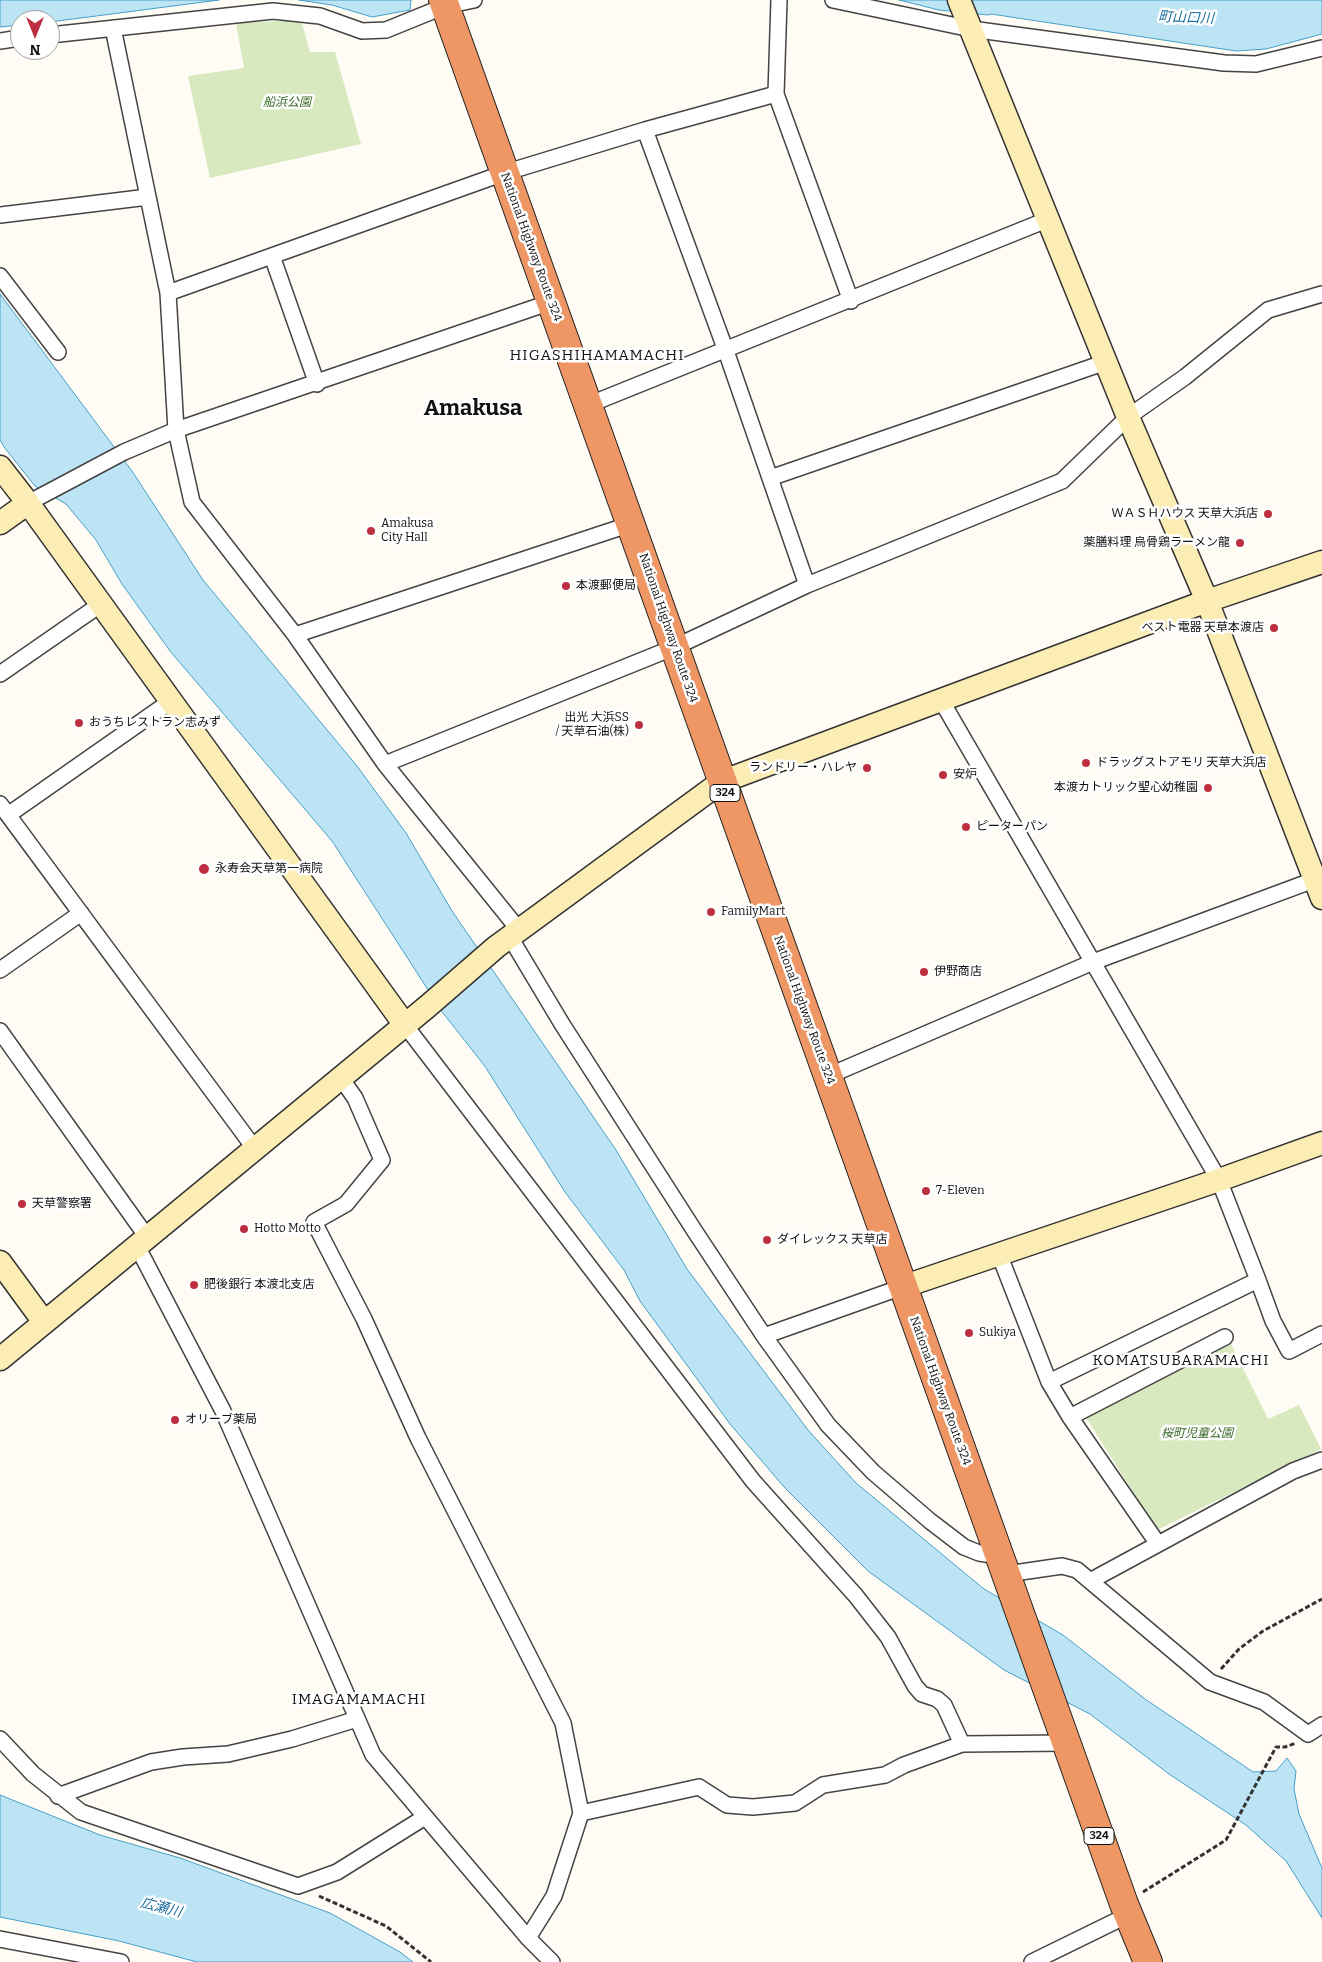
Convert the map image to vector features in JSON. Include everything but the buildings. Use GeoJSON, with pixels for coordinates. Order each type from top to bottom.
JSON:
{"type":"FeatureCollection","features":[{"type":"Feature","properties":{"kind":"highway","name":"National Highway Route 324"},"geometry":{"type":"LineString","coordinates":[[444,3],[632,524],[721,782],[828,1076],[902,1287],[1006,1571],[1126,1910],[1148,1962]]}},
{"type":"Feature","properties":{"kind":"street"},"geometry":{"type":"LineString","coordinates":[[60,34],[273,11],[320,16],[362,31],[386,30],[444,3],[474,0]]}},
{"type":"Feature","properties":{"kind":"street"},"geometry":{"type":"LineString","coordinates":[[779,0],[776,94],[851,301]]}},
{"type":"Feature","properties":{"kind":"street"},"geometry":{"type":"LineString","coordinates":[[833,0],[969,25],[1224,63],[1256,64],[1322,48]]}},
{"type":"Feature","properties":{"kind":"street"},"geometry":{"type":"LineString","coordinates":[[828,1076],[1093,962],[1320,885],[1207,601],[1128,418],[959,0]]}},
{"type":"Feature","properties":{"kind":"street"},"geometry":{"type":"LineString","coordinates":[[113,28],[168,293],[176,430],[192,502],[295,635],[508,938],[764,1336],[828,1425],[873,1472],[930,1521],[964,1547],[979,1553],[1006,1571],[1062,1566],[1077,1570],[1210,1682],[1264,1702],[1308,1734],[1322,1725]]}},
{"type":"Feature","properties":{"kind":"street"},"geometry":{"type":"LineString","coordinates":[[168,293],[504,173],[645,130],[776,94]]}},
{"type":"Feature","properties":{"kind":"street"},"geometry":{"type":"LineString","coordinates":[[645,130],[726,351],[807,585]]}},
{"type":"Feature","properties":{"kind":"street"},"geometry":{"type":"LineString","coordinates":[[0,215],[148,198]]}},
{"type":"Feature","properties":{"kind":"street"},"geometry":{"type":"LineString","coordinates":[[588,405],[851,301],[1049,219]]}},
{"type":"Feature","properties":{"kind":"street"},"geometry":{"type":"LineString","coordinates":[[272,256],[317,384]]}},
{"type":"Feature","properties":{"kind":"street"},"geometry":{"type":"LineString","coordinates":[[0,276],[58,352]]}},
{"type":"Feature","properties":{"kind":"street"},"geometry":{"type":"LineString","coordinates":[[385,764],[675,647],[807,585],[1062,480],[1128,418],[1185,377],[1268,310],[1322,294]]}},
{"type":"Feature","properties":{"kind":"street"},"geometry":{"type":"LineString","coordinates":[[0,523],[35,500],[124,452],[176,430],[317,384],[551,302]]}},
{"type":"Feature","properties":{"kind":"street"},"geometry":{"type":"LineString","coordinates":[[770,478],[1106,362]]}},
{"type":"Feature","properties":{"kind":"street"},"geometry":{"type":"LineString","coordinates":[[0,467],[35,500],[102,604],[405,1025],[753,1480],[856,1596],[888,1637],[915,1686],[922,1694],[937,1699],[944,1705],[962,1744]]}},
{"type":"Feature","properties":{"kind":"street"},"geometry":{"type":"LineString","coordinates":[[295,635],[632,524]]}},
{"type":"Feature","properties":{"kind":"street"},"geometry":{"type":"LineString","coordinates":[[0,1358],[508,938],[721,782],[1207,601],[1322,562]]}},
{"type":"Feature","properties":{"kind":"street"},"geometry":{"type":"LineString","coordinates":[[0,674],[102,604]]}},
{"type":"Feature","properties":{"kind":"street"},"geometry":{"type":"LineString","coordinates":[[941,700],[1219,1180],[1274,1321],[1289,1350],[1322,1334]]}},
{"type":"Feature","properties":{"kind":"street"},"geometry":{"type":"LineString","coordinates":[[171,701],[4,809],[255,1149]]}},
{"type":"Feature","properties":{"kind":"street"},"geometry":{"type":"LineString","coordinates":[[0,970],[81,913]]}},
{"type":"Feature","properties":{"kind":"street"},"geometry":{"type":"LineString","coordinates":[[0,1031],[142,1242],[223,1411],[373,1754],[528,1938],[552,1962]]}},
{"type":"Feature","properties":{"kind":"street"},"geometry":{"type":"LineString","coordinates":[[341,1078],[355,1098],[382,1160],[346,1204],[314,1222],[364,1319],[418,1438],[563,1723],[581,1813],[554,1896],[528,1938]]}},
{"type":"Feature","properties":{"kind":"street"},"geometry":{"type":"LineString","coordinates":[[764,1336],[1322,1143]]}},
{"type":"Feature","properties":{"kind":"street"},"geometry":{"type":"LineString","coordinates":[[999,1254],[1049,1382],[1070,1417],[1158,1544]]}},
{"type":"Feature","properties":{"kind":"street"},"geometry":{"type":"LineString","coordinates":[[0,1262],[44,1322]]}},
{"type":"Feature","properties":{"kind":"street"},"geometry":{"type":"LineString","coordinates":[[1049,1382],[1258,1280]]}},
{"type":"Feature","properties":{"kind":"street"},"geometry":{"type":"LineString","coordinates":[[1070,1417],[1225,1337]]}},
{"type":"Feature","properties":{"kind":"street"},"geometry":{"type":"LineString","coordinates":[[1090,1581],[1293,1471],[1322,1460]]}},
{"type":"Feature","properties":{"kind":"street"},"geometry":{"type":"LineString","coordinates":[[58,1796],[151,1762],[183,1757],[228,1754],[292,1739],[357,1719]]}},
{"type":"Feature","properties":{"kind":"street"},"geometry":{"type":"LineString","coordinates":[[0,1739],[58,1796],[81,1812],[298,1886],[338,1872],[425,1817]]}},
{"type":"Feature","properties":{"kind":"street"},"geometry":{"type":"LineString","coordinates":[[581,1813],[699,1787],[727,1805],[753,1807],[795,1803],[823,1785],[885,1775],[904,1765],[962,1744],[1066,1743]]}},
{"type":"Feature","properties":{"kind":"street"},"geometry":{"type":"LineString","coordinates":[[1032,1962],[1126,1910]]}},
{"type":"Feature","properties":{"kind":"street"},"geometry":{"type":"LineString","coordinates":[[0,1939],[121,1962]]}},
{"type":"Feature","properties":{"kind":"path"},"geometry":{"type":"LineString","coordinates":[[1210,1682],[1239,1649],[1262,1631],[1322,1599]]}},
{"type":"Feature","properties":{"kind":"path"},"geometry":{"type":"LineString","coordinates":[[1126,1910],[1226,1840],[1276,1747],[1285,1747],[1308,1734]]}},
{"type":"Feature","properties":{"kind":"path"},"geometry":{"type":"LineString","coordinates":[[298,1886],[386,1926],[431,1962]]}},
{"type":"Feature","properties":{"kind":"green space","name":"船浜公園"},"geometry":{"type":"Polygon","coordinates":[[[301,20],[310,52],[335,52],[361,144],[210,178],[188,76],[244,68],[236,23],[301,20]]]}},
{"type":"Feature","properties":{"kind":"green space","name":"桜町児童公園"},"geometry":{"type":"Polygon","coordinates":[[[1230,1342],[1268,1419],[1299,1405],[1321,1449],[1157,1530],[1085,1416],[1230,1342]]]}},
{"type":"Feature","properties":{"kind":"water"},"geometry":{"type":"Polygon","coordinates":[[[0,0],[219,0],[60,21],[60,10],[10,10],[10,26],[0,27],[0,0]]]}},
{"type":"Feature","properties":{"kind":"water"},"geometry":{"type":"Polygon","coordinates":[[[299,0],[411,0],[410,10],[372,17],[332,5],[299,0]]]}},
{"type":"Feature","properties":{"kind":"water","name":"町山口川"},"geometry":{"type":"Polygon","coordinates":[[[899,0],[1322,0],[1322,34],[1266,49],[1236,51],[991,14],[939,10],[899,0]]]}},
{"type":"Feature","properties":{"kind":"water"},"geometry":{"type":"Polygon","coordinates":[[[0,294],[132,471],[203,580],[357,766],[406,833],[452,911],[616,1150],[687,1269],[808,1430],[856,1483],[984,1589],[1063,1635],[1145,1699],[1253,1772],[1276,1771],[1287,1758],[1296,1771],[1294,1789],[1299,1814],[1322,1868],[1322,1918],[1286,1861],[1246,1825],[1169,1774],[1090,1714],[1004,1670],[868,1571],[785,1488],[730,1424],[640,1301],[624,1270],[565,1192],[484,1065],[443,1013],[332,841],[170,651],[122,584],[96,540],[66,504],[35,486],[4,447],[0,440],[0,294]]]}},
{"type":"Feature","properties":{"kind":"water","name":"広瀬川"},"geometry":{"type":"Polygon","coordinates":[[[0,1795],[100,1835],[180,1858],[330,1913],[400,1952],[413,1962],[197,1962],[119,1941],[0,1917],[0,1795]]]}},
{"type":"Feature","properties":{"kind":"place","name":"ＷＡＳＨハウス 天草大浜店"},"geometry":{"type":"Point","coordinates":[1268,514]}},
{"type":"Feature","properties":{"kind":"place","name":"Amakusa City Hall"},"geometry":{"type":"Point","coordinates":[371,531]}},
{"type":"Feature","properties":{"kind":"place","name":"薬膳料理 烏骨鶏ラーメン龍"},"geometry":{"type":"Point","coordinates":[1240,543]}},
{"type":"Feature","properties":{"kind":"place","name":"本渡郵便局"},"geometry":{"type":"Point","coordinates":[566,586]}},
{"type":"Feature","properties":{"kind":"place","name":"ベスト電器 天草本渡店"},"geometry":{"type":"Point","coordinates":[1274,628]}},
{"type":"Feature","properties":{"kind":"place","name":"おうちレストラン志みず"},"geometry":{"type":"Point","coordinates":[79,723]}},
{"type":"Feature","properties":{"kind":"place","name":"出光 大浜SS / 天草石油(株)"},"geometry":{"type":"Point","coordinates":[639,725]}},
{"type":"Feature","properties":{"kind":"place","name":"ドラッグストアモリ 天草大浜店"},"geometry":{"type":"Point","coordinates":[1086,763]}},
{"type":"Feature","properties":{"kind":"place","name":"ランドリー・ハレヤ"},"geometry":{"type":"Point","coordinates":[867,768]}},
{"type":"Feature","properties":{"kind":"place","name":"安炉"},"geometry":{"type":"Point","coordinates":[943,775]}},
{"type":"Feature","properties":{"kind":"place","name":"本渡カトリック聖心幼稚園"},"geometry":{"type":"Point","coordinates":[1208,788]}},
{"type":"Feature","properties":{"kind":"place","name":"ピーターパン"},"geometry":{"type":"Point","coordinates":[966,827]}},
{"type":"Feature","properties":{"kind":"place","name":"永寿会天草第一病院"},"geometry":{"type":"Point","coordinates":[204,869]}},
{"type":"Feature","properties":{"kind":"place","name":"FamilyMart"},"geometry":{"type":"Point","coordinates":[711,912]}},
{"type":"Feature","properties":{"kind":"place","name":"伊野商店"},"geometry":{"type":"Point","coordinates":[924,972]}},
{"type":"Feature","properties":{"kind":"place","name":"7-Eleven"},"geometry":{"type":"Point","coordinates":[926,1191]}},
{"type":"Feature","properties":{"kind":"place","name":"天草警察署"},"geometry":{"type":"Point","coordinates":[22,1204]}},
{"type":"Feature","properties":{"kind":"place","name":"Hotto Motto"},"geometry":{"type":"Point","coordinates":[244,1229]}},
{"type":"Feature","properties":{"kind":"place","name":"ダイレックス 天草店"},"geometry":{"type":"Point","coordinates":[767,1240]}},
{"type":"Feature","properties":{"kind":"place","name":"肥後銀行 本渡北支店"},"geometry":{"type":"Point","coordinates":[194,1285]}},
{"type":"Feature","properties":{"kind":"place","name":"Sukiya"},"geometry":{"type":"Point","coordinates":[969,1333]}},
{"type":"Feature","properties":{"kind":"place","name":"オリーブ薬局"},"geometry":{"type":"Point","coordinates":[175,1420]}},
{"type":"Feature","properties":{"kind":"district","name":"HIGASHIHAMAMACHI"},"geometry":{"type":"Point","coordinates":[597,356]}},
{"type":"Feature","properties":{"kind":"district","name":"Amakusa"},"geometry":{"type":"Point","coordinates":[473,409]}},
{"type":"Feature","properties":{"kind":"district","name":"KOMATSUBARAMACHI"},"geometry":{"type":"Point","coordinates":[1181,1361]}},
{"type":"Feature","properties":{"kind":"district","name":"IMAGAMAMACHI"},"geometry":{"type":"Point","coordinates":[359,1700]}}]}
